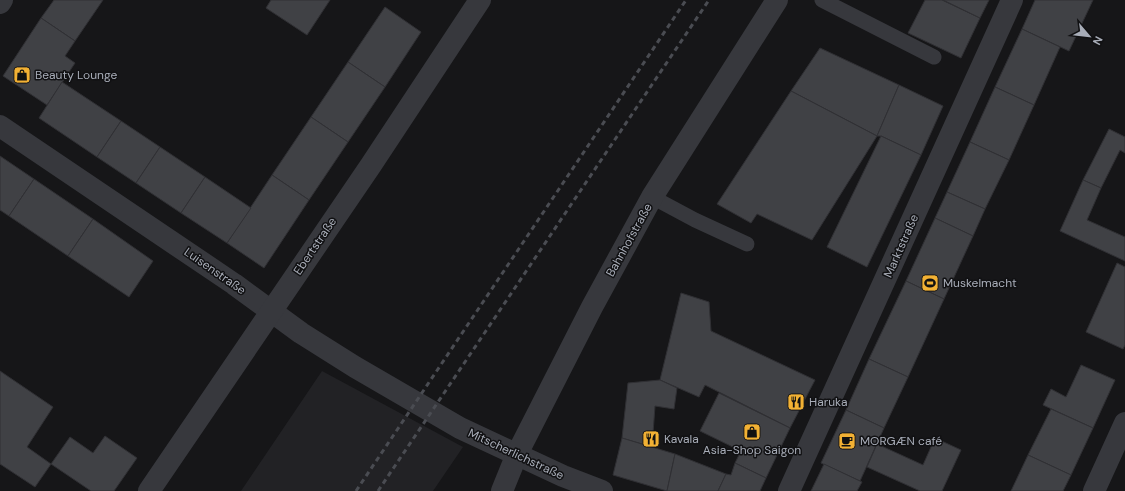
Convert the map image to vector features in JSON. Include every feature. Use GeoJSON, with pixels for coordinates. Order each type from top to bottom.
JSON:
{"type":"FeatureCollection","features":[{"type":"Feature","properties":{"kind":"street","name":"Ebertstraße"},"geometry":{"type":"LineString","coordinates":[[149,491],[480,0]]}},
{"type":"Feature","properties":{"kind":"street","name":"Bahnhofstraße"},"geometry":{"type":"LineString","coordinates":[[502,491],[518,454],[592,307],[652,197],[777,0]]}},
{"type":"Feature","properties":{"kind":"street","name":"Marktstraße"},"geometry":{"type":"LineString","coordinates":[[789,491],[1012,0]]}},
{"type":"Feature","properties":{"kind":"street","name":"Luisenstraße"},"geometry":{"type":"LineString","coordinates":[[0,126],[234,284],[301,333],[432,411]]}},
{"type":"Feature","properties":{"kind":"street","name":"Mitscherlichstraße"},"geometry":{"type":"LineString","coordinates":[[432,411],[460,428],[563,476],[602,491]]}},
{"type":"Feature","properties":{"kind":"street"},"geometry":{"type":"LineString","coordinates":[[1094,491],[1125,423]]}},
{"type":"Feature","properties":{"kind":"lane"},"geometry":{"type":"LineString","coordinates":[[822,0],[934,57]]}},
{"type":"Feature","properties":{"kind":"lane"},"geometry":{"type":"LineString","coordinates":[[652,197],[695,220],[747,244]]}},
{"type":"Feature","properties":{"kind":"shaded area"},"geometry":{"type":"Polygon","coordinates":[[[322,371],[463,447],[433,491],[241,491],[322,371]]]}},
{"type":"Feature","properties":{"kind":"building"},"geometry":{"type":"Polygon","coordinates":[[[54,0],[103,0],[75,41],[41,18],[54,0]]]}},
{"type":"Feature","properties":{"kind":"building"},"geometry":{"type":"Polygon","coordinates":[[[271,0],[330,0],[307,35],[266,8],[271,0]]]}},
{"type":"Feature","properties":{"kind":"building"},"geometry":{"type":"Polygon","coordinates":[[[925,0],[942,0],[980,18],[961,58],[908,33],[925,0]]]}},
{"type":"Feature","properties":{"kind":"building"},"geometry":{"type":"Polygon","coordinates":[[[943,0],[989,0],[980,18],[943,0]]]}},
{"type":"Feature","properties":{"kind":"building"},"geometry":{"type":"Polygon","coordinates":[[[1035,0],[1093,0],[1069,51],[1022,29],[1035,0]]]}},
{"type":"Feature","properties":{"kind":"building"},"geometry":{"type":"Polygon","coordinates":[[[385,7],[421,32],[385,87],[348,62],[385,7]]]}},
{"type":"Feature","properties":{"kind":"building"},"geometry":{"type":"Polygon","coordinates":[[[41,18],[75,41],[65,56],[75,63],[47,105],[3,76],[41,18]]]}},
{"type":"Feature","properties":{"kind":"building"},"geometry":{"type":"Polygon","coordinates":[[[1022,29],[1060,47],[1034,105],[995,87],[1022,29]]]}},
{"type":"Feature","properties":{"kind":"building"},"geometry":{"type":"Polygon","coordinates":[[[820,48],[899,85],[877,136],[791,91],[820,48]]]}},
{"type":"Feature","properties":{"kind":"building"},"geometry":{"type":"Polygon","coordinates":[[[348,62],[385,87],[348,142],[311,117],[348,62]]]}},
{"type":"Feature","properties":{"kind":"building"},"geometry":{"type":"Polygon","coordinates":[[[62,82],[121,121],[97,157],[39,118],[62,82]]]}},
{"type":"Feature","properties":{"kind":"building"},"geometry":{"type":"Polygon","coordinates":[[[899,85],[943,106],[921,155],[881,136],[877,136],[899,85]]]}},
{"type":"Feature","properties":{"kind":"building"},"geometry":{"type":"Polygon","coordinates":[[[995,87],[1034,105],[1009,160],[970,142],[995,87]]]}},
{"type":"Feature","properties":{"kind":"building"},"geometry":{"type":"Polygon","coordinates":[[[791,91],[877,136],[812,240],[757,214],[751,223],[717,204],[791,91]]]}},
{"type":"Feature","properties":{"kind":"building"},"geometry":{"type":"Polygon","coordinates":[[[311,117],[348,142],[309,200],[272,175],[311,117]]]}},
{"type":"Feature","properties":{"kind":"building"},"geometry":{"type":"Polygon","coordinates":[[[121,121],[160,147],[136,183],[97,157],[121,121]]]}},
{"type":"Feature","properties":{"kind":"building"},"geometry":{"type":"Polygon","coordinates":[[[1109,129],[1125,137],[1125,153],[1120,150],[1101,188],[1083,180],[1109,129]]]}},
{"type":"Feature","properties":{"kind":"building"},"geometry":{"type":"Polygon","coordinates":[[[881,136],[921,155],[867,267],[827,247],[881,136]]]}},
{"type":"Feature","properties":{"kind":"building"},"geometry":{"type":"Polygon","coordinates":[[[970,142],[1009,160],[985,209],[947,192],[970,142]]]}},
{"type":"Feature","properties":{"kind":"building"},"geometry":{"type":"Polygon","coordinates":[[[160,147],[205,177],[181,213],[136,183],[160,147]]]}},
{"type":"Feature","properties":{"kind":"building"},"geometry":{"type":"Polygon","coordinates":[[[0,156],[34,179],[9,216],[0,210],[0,156]]]}},
{"type":"Feature","properties":{"kind":"building"},"geometry":{"type":"Polygon","coordinates":[[[272,175],[309,200],[264,268],[227,243],[272,175]]]}},
{"type":"Feature","properties":{"kind":"building"},"geometry":{"type":"Polygon","coordinates":[[[205,177],[251,208],[227,243],[181,213],[205,177]]]}},
{"type":"Feature","properties":{"kind":"building"},"geometry":{"type":"Polygon","coordinates":[[[34,179],[93,219],[68,256],[9,216],[34,179]]]}},
{"type":"Feature","properties":{"kind":"building"},"geometry":{"type":"Polygon","coordinates":[[[1083,180],[1101,188],[1087,220],[1125,237],[1125,261],[1060,231],[1083,180]]]}},
{"type":"Feature","properties":{"kind":"building"},"geometry":{"type":"Polygon","coordinates":[[[947,192],[985,209],[973,236],[935,218],[947,192]]]}},
{"type":"Feature","properties":{"kind":"building"},"geometry":{"type":"Polygon","coordinates":[[[935,218],[973,236],[944,299],[906,281],[935,218]]]}},
{"type":"Feature","properties":{"kind":"building"},"geometry":{"type":"Polygon","coordinates":[[[93,219],[153,261],[129,297],[68,256],[93,219]]]}},
{"type":"Feature","properties":{"kind":"building"},"geometry":{"type":"Polygon","coordinates":[[[1117,263],[1125,267],[1125,345],[1123,349],[1086,332],[1117,263]]]}},
{"type":"Feature","properties":{"kind":"building"},"geometry":{"type":"Polygon","coordinates":[[[906,281],[944,299],[908,377],[869,359],[906,281]]]}},
{"type":"Feature","properties":{"kind":"building"},"geometry":{"type":"Polygon","coordinates":[[[681,293],[709,302],[711,331],[815,380],[790,428],[705,385],[699,397],[660,380],[681,293]]]}},
{"type":"Feature","properties":{"kind":"building"},"geometry":{"type":"Polygon","coordinates":[[[869,359],[908,377],[884,428],[846,410],[869,359]]]}},
{"type":"Feature","properties":{"kind":"building"},"geometry":{"type":"Polygon","coordinates":[[[1081,365],[1115,380],[1093,428],[1043,405],[1051,389],[1066,397],[1081,365]]]}},
{"type":"Feature","properties":{"kind":"building"},"geometry":{"type":"Polygon","coordinates":[[[0,371],[53,407],[27,447],[51,464],[35,487],[0,464],[0,371]]]}},
{"type":"Feature","properties":{"kind":"building"},"geometry":{"type":"Polygon","coordinates":[[[660,380],[677,388],[674,409],[655,406],[652,447],[622,438],[628,383],[660,380]]]}},
{"type":"Feature","properties":{"kind":"building"},"geometry":{"type":"Polygon","coordinates":[[[719,393],[790,428],[766,478],[735,463],[741,451],[700,431],[719,393]]]}},
{"type":"Feature","properties":{"kind":"building"},"geometry":{"type":"Polygon","coordinates":[[[1051,409],[1093,428],[1071,475],[1028,455],[1051,409]]]}},
{"type":"Feature","properties":{"kind":"building"},"geometry":{"type":"Polygon","coordinates":[[[846,410],[884,428],[860,481],[821,463],[846,410]]]}},
{"type":"Feature","properties":{"kind":"building"},"geometry":{"type":"Polygon","coordinates":[[[105,436],[137,458],[114,491],[91,491],[51,464],[70,437],[93,453],[105,436]]]}},
{"type":"Feature","properties":{"kind":"building"},"geometry":{"type":"Polygon","coordinates":[[[622,438],[675,454],[667,491],[613,475],[622,438]]]}},
{"type":"Feature","properties":{"kind":"building"},"geometry":{"type":"Polygon","coordinates":[[[935,438],[961,450],[942,491],[920,491],[867,467],[877,444],[923,465],[935,438]]]}},
{"type":"Feature","properties":{"kind":"building"},"geometry":{"type":"Polygon","coordinates":[[[675,454],[726,474],[718,491],[667,491],[675,454]]]}},
{"type":"Feature","properties":{"kind":"building"},"geometry":{"type":"Polygon","coordinates":[[[1028,455],[1071,475],[1063,491],[1011,491],[1028,455]]]}},
{"type":"Feature","properties":{"kind":"building"},"geometry":{"type":"Polygon","coordinates":[[[735,463],[766,478],[760,491],[718,491],[726,474],[731,475],[735,463]]]}},
{"type":"Feature","properties":{"kind":"building"},"geometry":{"type":"Polygon","coordinates":[[[824,464],[862,482],[857,491],[811,491],[824,464]]]}},
{"type":"Feature","properties":{"kind":"railway"},"geometry":{"type":"LineString","coordinates":[[356,491],[686,0]]}},
{"type":"Feature","properties":{"kind":"railway"},"geometry":{"type":"LineString","coordinates":[[378,491],[709,0]]}},
{"type":"Feature","properties":{"kind":"place","name":"Beauty Lounge"},"geometry":{"type":"Point","coordinates":[22,75]}},
{"type":"Feature","properties":{"kind":"place","name":"Muskelmacht"},"geometry":{"type":"Point","coordinates":[930,283]}},
{"type":"Feature","properties":{"kind":"place","name":"Haruka"},"geometry":{"type":"Point","coordinates":[796,402]}},
{"type":"Feature","properties":{"kind":"place","name":"Asia-Shop Saigon"},"geometry":{"type":"Point","coordinates":[752,432]}},
{"type":"Feature","properties":{"kind":"place","name":"Kavala"},"geometry":{"type":"Point","coordinates":[651,439]}},
{"type":"Feature","properties":{"kind":"place","name":"MORGÆN café"},"geometry":{"type":"Point","coordinates":[847,441]}}]}
